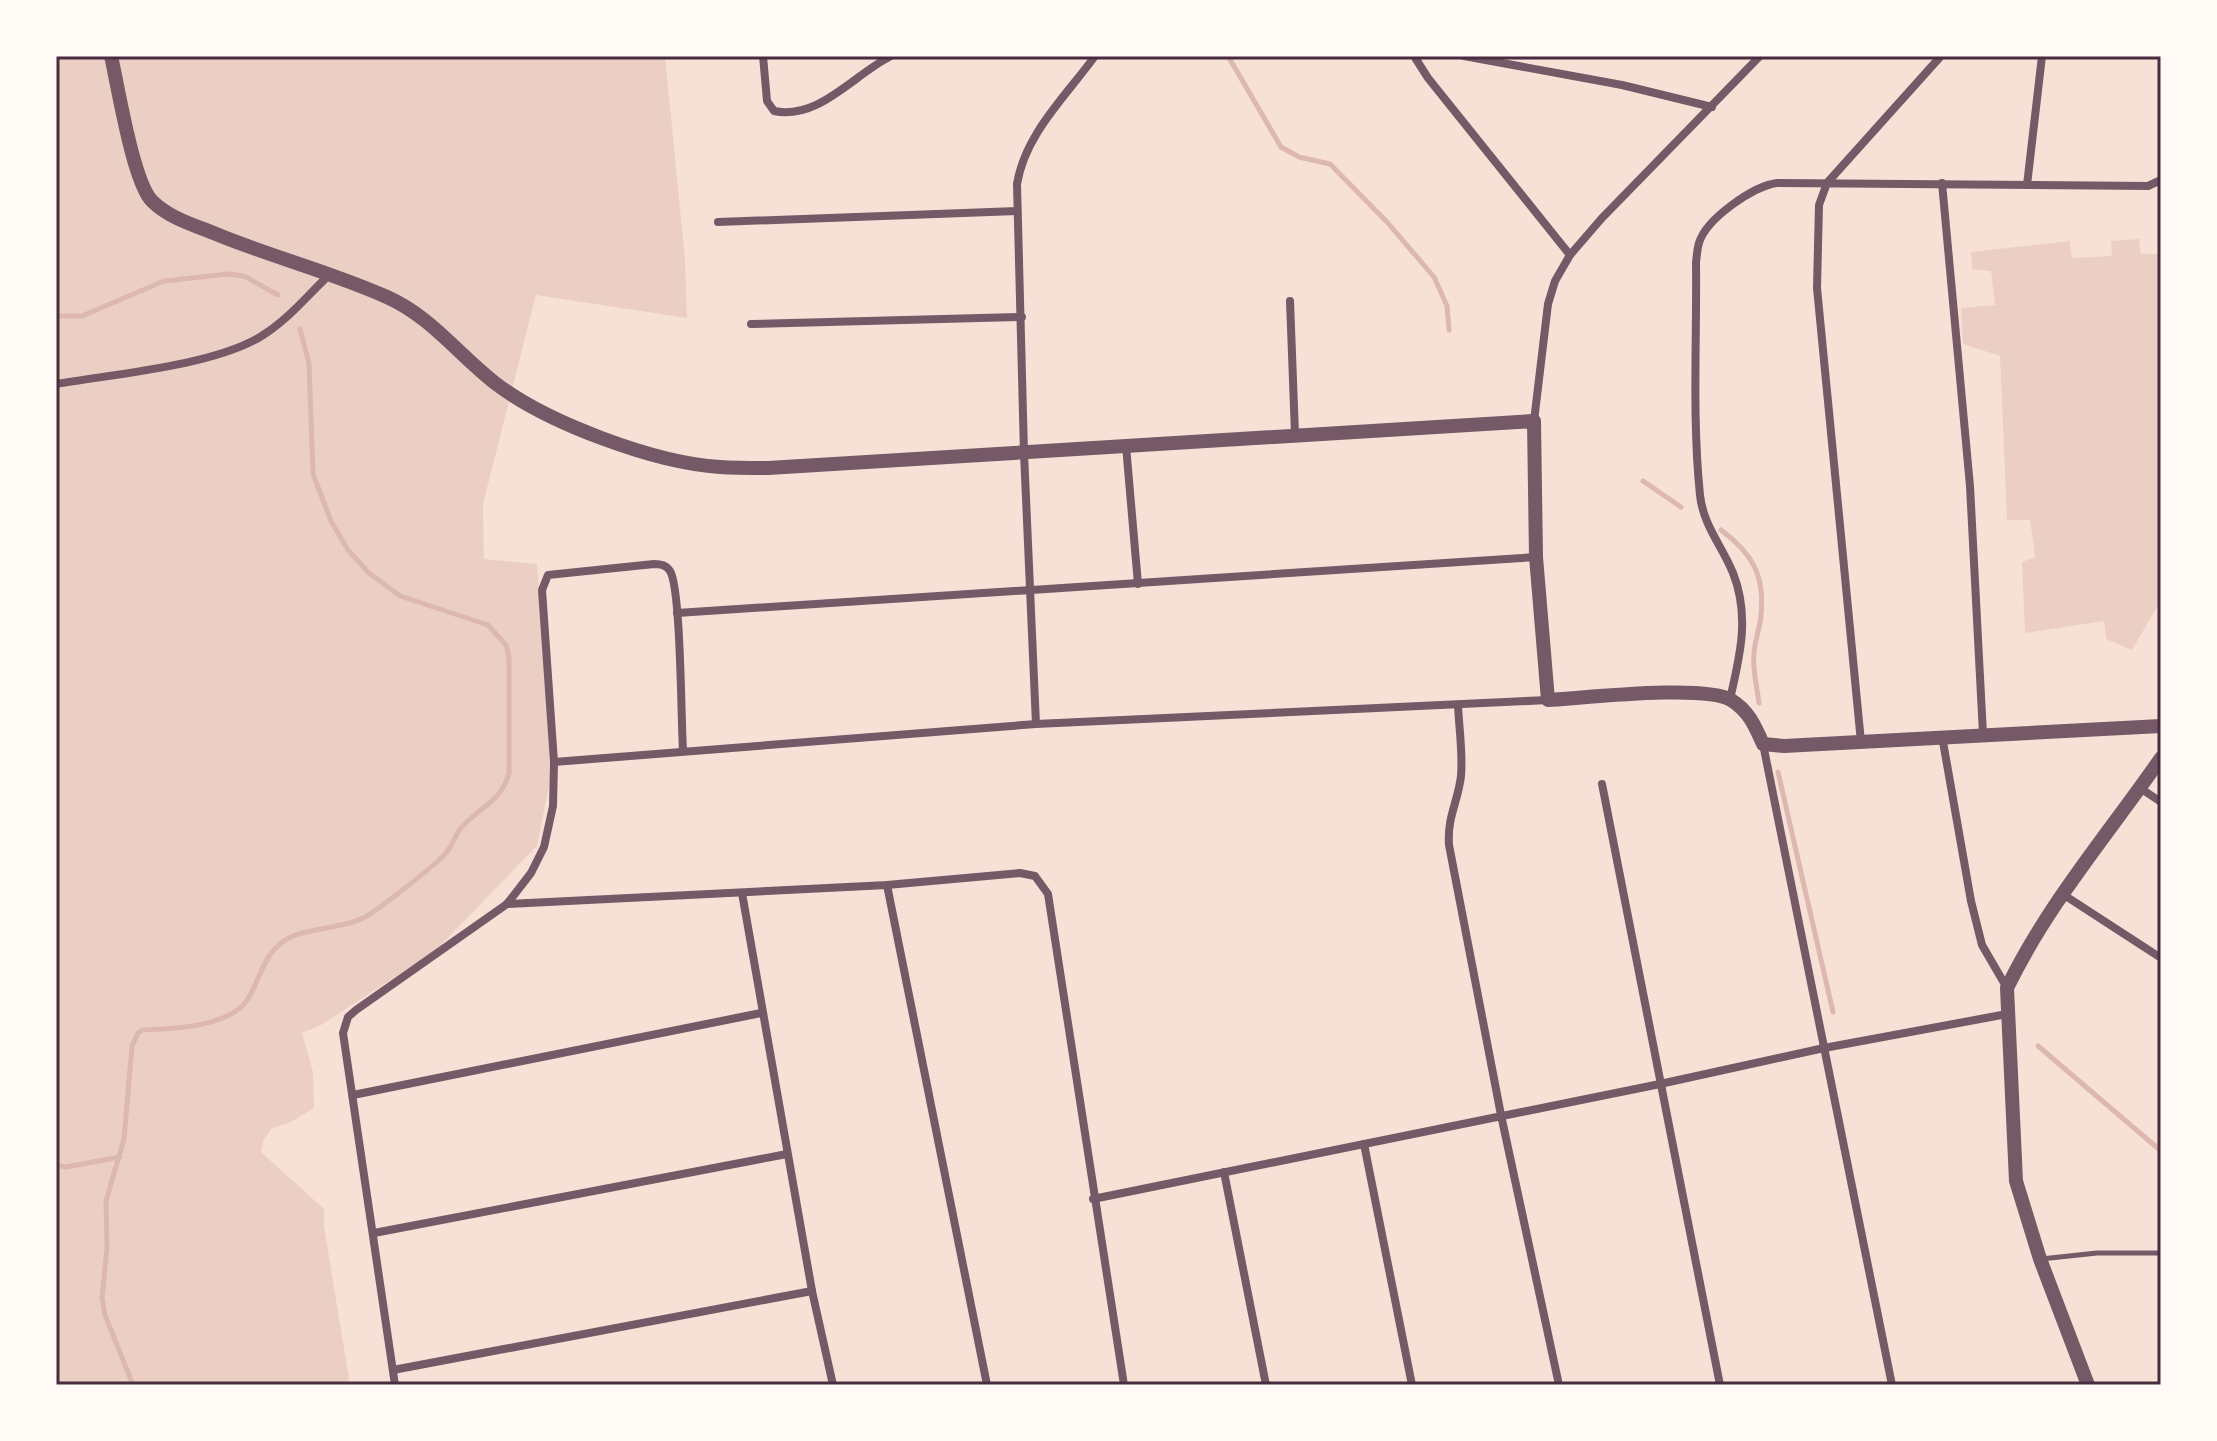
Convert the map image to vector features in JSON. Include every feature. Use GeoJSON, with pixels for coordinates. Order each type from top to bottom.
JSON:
{"type":"FeatureCollection","features":[{"type":"Feature","properties":{"kind":"street"},"geometry":{"type":"LineString","coordinates":[[111,56],[132,150],[149,199],[165,211],[185,222],[389,297],[422,317],[496,383],[537,408],[581,429],[650,453],[718,467],[743,468],[1534,421]]}},
{"type":"Feature","properties":{"kind":"street"},"geometry":{"type":"LineString","coordinates":[[763,56],[767,101],[774,111],[789,115],[812,108],[891,56]]}},
{"type":"Feature","properties":{"kind":"street"},"geometry":{"type":"LineString","coordinates":[[1036,724],[1017,211],[1021,164],[1032,138],[1095,56]]}},
{"type":"Feature","properties":{"kind":"street"},"geometry":{"type":"LineString","coordinates":[[1414,56],[1428,78],[1570,255]]}},
{"type":"Feature","properties":{"kind":"street"},"geometry":{"type":"LineString","coordinates":[[1464,56],[1622,85],[1712,107]]}},
{"type":"Feature","properties":{"kind":"street"},"geometry":{"type":"LineString","coordinates":[[1548,700],[1536,557],[1534,421],[1548,304],[1555,281],[1570,255],[1602,218],[1760,56]]}},
{"type":"Feature","properties":{"kind":"street"},"geometry":{"type":"LineString","coordinates":[[1861,743],[1817,288],[1819,205],[1827,183],[1941,56]]}},
{"type":"Feature","properties":{"kind":"street"},"geometry":{"type":"LineString","coordinates":[[2027,185],[2042,56]]}},
{"type":"Feature","properties":{"kind":"street"},"geometry":{"type":"LineString","coordinates":[[1730,699],[1744,625],[1742,602],[1733,572],[1702,512],[1699,493],[1696,262],[1699,243],[1706,229],[1747,194],[1767,184],[2148,186],[2161,180]]}},
{"type":"Feature","properties":{"kind":"street"},"geometry":{"type":"LineString","coordinates":[[1942,183],[1970,486],[1983,734]]}},
{"type":"Feature","properties":{"kind":"street"},"geometry":{"type":"LineString","coordinates":[[718,222],[1017,211]]}},
{"type":"Feature","properties":{"kind":"street"},"geometry":{"type":"LineString","coordinates":[[56,384],[207,357],[235,348],[259,338],[280,323],[329,274]]}},
{"type":"Feature","properties":{"kind":"street"},"geometry":{"type":"LineString","coordinates":[[1290,301],[1295,434]]}},
{"type":"Feature","properties":{"kind":"street"},"geometry":{"type":"LineString","coordinates":[[751,324],[1022,317]]}},
{"type":"Feature","properties":{"kind":"street"},"geometry":{"type":"LineString","coordinates":[[1126,446],[1138,584]]}},
{"type":"Feature","properties":{"kind":"street"},"geometry":{"type":"LineString","coordinates":[[677,613],[1536,557]]}},
{"type":"Feature","properties":{"kind":"street"},"geometry":{"type":"LineString","coordinates":[[395,1385],[343,1033],[348,1017],[356,1010],[507,904],[531,873],[544,847],[553,806],[554,762],[542,590],[548,575],[654,564],[667,567],[672,573],[677,613],[683,750]]}},
{"type":"Feature","properties":{"kind":"street"},"geometry":{"type":"LineString","coordinates":[[554,762],[1036,724],[1696,692],[1730,699],[1750,716],[1763,744],[1892,1385]]}},
{"type":"Feature","properties":{"kind":"street"},"geometry":{"type":"LineString","coordinates":[[1458,705],[1461,771],[1447,824],[1449,845],[1501,1115],[1559,1385]]}},
{"type":"Feature","properties":{"kind":"street"},"geometry":{"type":"LineString","coordinates":[[1763,744],[1815,747],[1942,736],[2161,726]]}},
{"type":"Feature","properties":{"kind":"street"},"geometry":{"type":"LineString","coordinates":[[1942,736],[1971,901],[1982,945],[2007,988]]}},
{"type":"Feature","properties":{"kind":"street"},"geometry":{"type":"LineString","coordinates":[[2088,1385],[2040,1259],[2016,1181],[2007,988],[2020,960],[2161,758]]}},
{"type":"Feature","properties":{"kind":"street"},"geometry":{"type":"LineString","coordinates":[[1602,784],[1720,1385]]}},
{"type":"Feature","properties":{"kind":"street"},"geometry":{"type":"LineString","coordinates":[[2140,788],[2161,802]]}},
{"type":"Feature","properties":{"kind":"street"},"geometry":{"type":"LineString","coordinates":[[507,904],[887,885],[1020,873],[1035,876],[1048,894],[1124,1385]]}},
{"type":"Feature","properties":{"kind":"street"},"geometry":{"type":"LineString","coordinates":[[887,885],[987,1385]]}},
{"type":"Feature","properties":{"kind":"street"},"geometry":{"type":"LineString","coordinates":[[742,893],[812,1291],[833,1385]]}},
{"type":"Feature","properties":{"kind":"street"},"geometry":{"type":"LineString","coordinates":[[2064,895],[2161,958]]}},
{"type":"Feature","properties":{"kind":"street"},"geometry":{"type":"LineString","coordinates":[[353,1095],[761,1013]]}},
{"type":"Feature","properties":{"kind":"street"},"geometry":{"type":"LineString","coordinates":[[1093,1199],[1824,1048],[2007,1014]]}},
{"type":"Feature","properties":{"kind":"street"},"geometry":{"type":"LineString","coordinates":[[1364,1144],[1412,1385]]}},
{"type":"Feature","properties":{"kind":"street"},"geometry":{"type":"LineString","coordinates":[[374,1233],[787,1154]]}},
{"type":"Feature","properties":{"kind":"street"},"geometry":{"type":"LineString","coordinates":[[1224,1172],[1266,1385]]}},
{"type":"Feature","properties":{"kind":"street"},"geometry":{"type":"LineString","coordinates":[[393,1370],[812,1291]]}},
{"type":"Feature","properties":{"kind":"lane"},"geometry":{"type":"LineString","coordinates":[[2040,1259],[2097,1253],[2161,1253]]}},
{"type":"Feature","properties":{"kind":"shaded area"},"geometry":{"type":"Polygon","coordinates":[[[56,56],[665,56],[685,259],[687,318],[536,295],[483,504],[484,559],[537,564],[550,743],[549,786],[537,846],[435,951],[321,1025],[302,1033],[313,1072],[314,1108],[291,1122],[271,1129],[263,1141],[261,1152],[324,1209],[324,1226],[350,1385],[56,1385],[56,56]]]}},
{"type":"Feature","properties":{"kind":"shaded area"},"geometry":{"type":"Polygon","coordinates":[[[2139,239],[2141,254],[2161,254],[2161,600],[2132,650],[2106,639],[2104,621],[2025,633],[2022,562],[2035,557],[2030,520],[2007,520],[2000,356],[1963,344],[1961,308],[1995,305],[1991,271],[1972,269],[1971,252],[2070,241],[2072,258],[2112,256],[2111,241],[2139,239]]]}},
{"type":"Feature","properties":{"kind":"waterway"},"geometry":{"type":"LineString","coordinates":[[1228,56],[1281,147],[1299,157],[1330,164],[1387,222],[1434,277],[1447,306],[1449,330]]}},
{"type":"Feature","properties":{"kind":"waterway"},"geometry":{"type":"LineString","coordinates":[[56,316],[82,316],[164,281],[228,274],[244,276],[278,295]]}},
{"type":"Feature","properties":{"kind":"waterway"},"geometry":{"type":"LineString","coordinates":[[133,1385],[105,1315],[102,1298],[107,1247],[106,1201],[124,1139],[132,1046],[138,1033],[142,1030],[201,1024],[230,1015],[249,997],[274,949],[296,935],[356,921],[382,906],[446,853],[462,827],[501,791],[509,773],[509,657],[506,645],[488,625],[400,596],[369,573],[348,550],[331,521],[313,474],[309,364],[300,329]]}},
{"type":"Feature","properties":{"kind":"waterway"},"geometry":{"type":"LineString","coordinates":[[1643,481],[1681,507]]}},
{"type":"Feature","properties":{"kind":"waterway"},"geometry":{"type":"LineString","coordinates":[[1721,530],[1748,556],[1761,588],[1761,615],[1754,659],[1759,703]]}},
{"type":"Feature","properties":{"kind":"waterway"},"geometry":{"type":"LineString","coordinates":[[1778,772],[1833,1012]]}},
{"type":"Feature","properties":{"kind":"waterway"},"geometry":{"type":"LineString","coordinates":[[2038,1046],[2161,1151]]}},
{"type":"Feature","properties":{"kind":"waterway"},"geometry":{"type":"LineString","coordinates":[[56,1165],[66,1167],[120,1157]]}}]}
